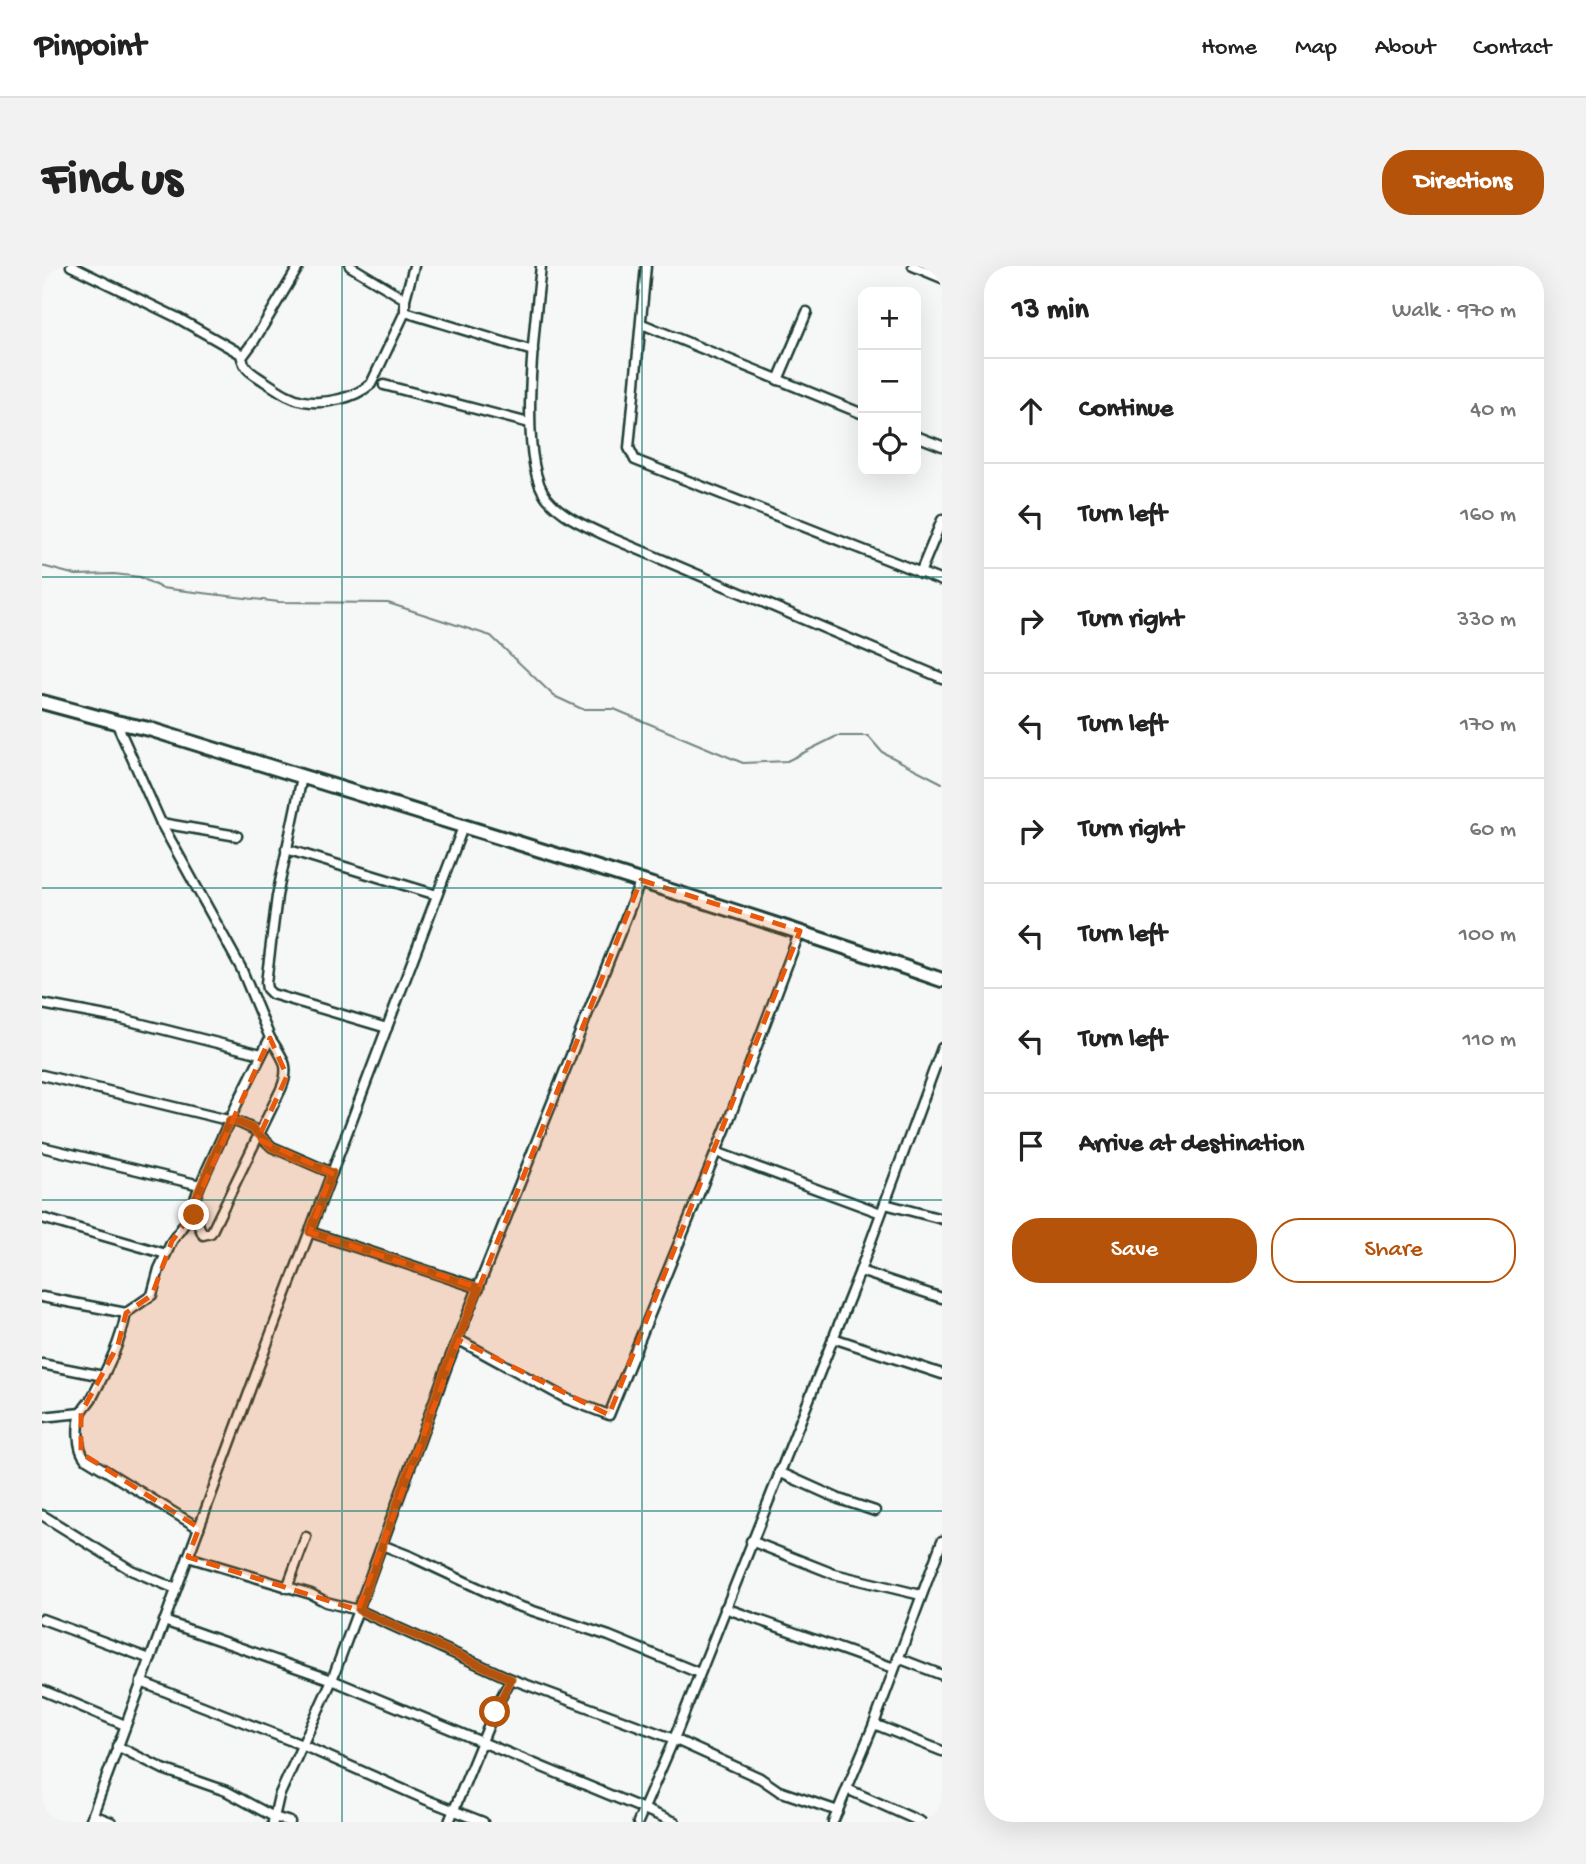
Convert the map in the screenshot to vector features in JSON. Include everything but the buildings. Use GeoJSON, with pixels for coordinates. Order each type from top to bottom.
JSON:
{"type":"FeatureCollection","features":[{"type":"Feature","properties":{"kind":"street"},"geometry":{"type":"LineString","coordinates":[[72,266],[176,317],[241,354],[245,368],[284,394],[306,401],[340,399],[362,393],[371,384],[405,312],[405,299],[414,266]]}},
{"type":"Feature","properties":{"kind":"street"},"geometry":{"type":"LineString","coordinates":[[242,356],[254,341],[299,266]]}},
{"type":"Feature","properties":{"kind":"street"},"geometry":{"type":"LineString","coordinates":[[350,266],[405,299]]}},
{"type":"Feature","properties":{"kind":"street"},"geometry":{"type":"LineString","coordinates":[[541,266],[529,423],[538,480],[546,496],[570,519],[942,678]]}},
{"type":"Feature","properties":{"kind":"street"},"geometry":{"type":"LineString","coordinates":[[646,266],[629,448],[635,460],[942,581]]}},
{"type":"Feature","properties":{"kind":"street"},"geometry":{"type":"LineString","coordinates":[[913,266],[942,278]]}},
{"type":"Feature","properties":{"kind":"street"},"geometry":{"type":"LineString","coordinates":[[405,312],[533,351]]}},
{"type":"Feature","properties":{"kind":"street"},"geometry":{"type":"LineString","coordinates":[[778,380],[807,312]]}},
{"type":"Feature","properties":{"kind":"street"},"geometry":{"type":"LineString","coordinates":[[642,324],[860,413]]}},
{"type":"Feature","properties":{"kind":"street"},"geometry":{"type":"LineString","coordinates":[[384,385],[529,423]]}},
{"type":"Feature","properties":{"kind":"street"},"geometry":{"type":"LineString","coordinates":[[921,438],[942,446]]}},
{"type":"Feature","properties":{"kind":"street"},"geometry":{"type":"LineString","coordinates":[[920,573],[942,520]]}},
{"type":"Feature","properties":{"kind":"street"},"geometry":{"type":"LineString","coordinates":[[42,702],[149,729],[641,880],[942,980]]}},
{"type":"Feature","properties":{"kind":"street"},"geometry":{"type":"LineString","coordinates":[[116,722],[161,823],[241,968],[270,1038],[282,1057],[287,1076],[211,1233],[203,1234],[197,1219],[190,1212]]}},
{"type":"Feature","properties":{"kind":"street"},"geometry":{"type":"LineString","coordinates":[[302,777],[277,895],[267,989],[272,994],[387,1028]]}},
{"type":"Feature","properties":{"kind":"street"},"geometry":{"type":"LineString","coordinates":[[161,823],[237,836]]}},
{"type":"Feature","properties":{"kind":"street"},"geometry":{"type":"LineString","coordinates":[[111,1822],[92,1818],[117,1746],[463,827]]}},
{"type":"Feature","properties":{"kind":"street"},"geometry":{"type":"LineString","coordinates":[[286,849],[437,895]]}},
{"type":"Feature","properties":{"kind":"street"},"geometry":{"type":"LineString","coordinates":[[273,1820],[279,1796],[332,1680],[448,1363],[641,880]]}},
{"type":"Feature","properties":{"kind":"street"},"geometry":{"type":"LineString","coordinates":[[459,1340],[567,1398],[608,1415],[716,1152],[800,931]]}},
{"type":"Feature","properties":{"kind":"street"},"geometry":{"type":"LineString","coordinates":[[42,1004],[122,1019],[261,1054]]}},
{"type":"Feature","properties":{"kind":"street"},"geometry":{"type":"LineString","coordinates":[[199,1528],[85,1458],[81,1453],[79,1437],[81,1413],[92,1398],[118,1345],[126,1313],[152,1294],[166,1254],[188,1219],[200,1185],[270,1038]]}},
{"type":"Feature","properties":{"kind":"street"},"geometry":{"type":"LineString","coordinates":[[638,1822],[674,1739],[860,1271],[942,1048]]}},
{"type":"Feature","properties":{"kind":"street"},"geometry":{"type":"LineString","coordinates":[[42,1075],[240,1123],[260,1135],[265,1143],[272,1147],[332,1173]]}},
{"type":"Feature","properties":{"kind":"street"},"geometry":{"type":"LineString","coordinates":[[42,1147],[200,1185]]}},
{"type":"Feature","properties":{"kind":"street"},"geometry":{"type":"LineString","coordinates":[[716,1152],[883,1208],[942,1219]]}},
{"type":"Feature","properties":{"kind":"street"},"geometry":{"type":"LineString","coordinates":[[42,1218],[166,1254]]}},
{"type":"Feature","properties":{"kind":"street"},"geometry":{"type":"LineString","coordinates":[[310,1232],[479,1288]]}},
{"type":"Feature","properties":{"kind":"street"},"geometry":{"type":"LineString","coordinates":[[860,1271],[942,1298]]}},
{"type":"Feature","properties":{"kind":"street"},"geometry":{"type":"LineString","coordinates":[[42,1297],[126,1313]]}},
{"type":"Feature","properties":{"kind":"street"},"geometry":{"type":"LineString","coordinates":[[833,1338],[942,1374]]}},
{"type":"Feature","properties":{"kind":"street"},"geometry":{"type":"LineString","coordinates":[[42,1364],[103,1376]]}},
{"type":"Feature","properties":{"kind":"street"},"geometry":{"type":"LineString","coordinates":[[42,1417],[81,1413]]}},
{"type":"Feature","properties":{"kind":"street"},"geometry":{"type":"LineString","coordinates":[[779,1472],[839,1499],[875,1511]]}},
{"type":"Feature","properties":{"kind":"street"},"geometry":{"type":"LineString","coordinates":[[42,1516],[131,1570],[176,1589]]}},
{"type":"Feature","properties":{"kind":"street"},"geometry":{"type":"LineString","coordinates":[[287,1588],[306,1537]]}},
{"type":"Feature","properties":{"kind":"street"},"geometry":{"type":"LineString","coordinates":[[751,1541],[834,1574],[921,1595]]}},
{"type":"Feature","properties":{"kind":"street"},"geometry":{"type":"LineString","coordinates":[[833,1822],[874,1724],[942,1541]]}},
{"type":"Feature","properties":{"kind":"street"},"geometry":{"type":"LineString","coordinates":[[382,1545],[514,1605],[609,1636],[699,1673]]}},
{"type":"Feature","properties":{"kind":"street"},"geometry":{"type":"LineString","coordinates":[[188,1557],[321,1597],[326,1602],[359,1610],[511,1679],[674,1739],[760,1778],[779,1791],[838,1811]]}},
{"type":"Feature","properties":{"kind":"street"},"geometry":{"type":"LineString","coordinates":[[725,1608],[894,1668]]}},
{"type":"Feature","properties":{"kind":"street"},"geometry":{"type":"LineString","coordinates":[[42,1619],[150,1659]]}},
{"type":"Feature","properties":{"kind":"street"},"geometry":{"type":"LineString","coordinates":[[164,1621],[332,1680],[675,1822]]}},
{"type":"Feature","properties":{"kind":"street"},"geometry":{"type":"LineString","coordinates":[[898,1658],[942,1675]]}},
{"type":"Feature","properties":{"kind":"street"},"geometry":{"type":"LineString","coordinates":[[449,1822],[483,1743],[496,1705],[511,1679]]}},
{"type":"Feature","properties":{"kind":"street"},"geometry":{"type":"LineString","coordinates":[[141,1682],[302,1745],[482,1822]]}},
{"type":"Feature","properties":{"kind":"street"},"geometry":{"type":"LineString","coordinates":[[42,1690],[125,1725]]}},
{"type":"Feature","properties":{"kind":"street"},"geometry":{"type":"LineString","coordinates":[[874,1724],[942,1752]]}},
{"type":"Feature","properties":{"kind":"street"},"geometry":{"type":"LineString","coordinates":[[117,1746],[163,1769],[226,1791],[273,1820],[290,1822]]}},
{"type":"Feature","properties":{"kind":"street"},"geometry":{"type":"LineString","coordinates":[[847,1789],[921,1822]]}},
{"type":"Feature","properties":{"kind":"highlighted area"},"geometry":{"type":"Polygon","coordinates":[[[641,880],[800,931],[609,1415],[459,1340],[358,1610],[188,1557],[199,1528],[81,1453],[81,1413],[118,1345],[126,1313],[152,1295],[172,1241],[188,1219],[270,1038],[287,1076],[258,1139],[332,1173],[310,1232],[479,1288],[641,880]]]}},
{"type":"Feature","properties":{"kind":"waterway"},"geometry":{"type":"LineString","coordinates":[[42,566],[76,575],[114,574],[140,577],[161,588],[279,602],[388,603],[491,636],[554,696],[582,709],[614,709],[743,763],[787,761],[837,736],[868,736],[882,752],[942,783]]}},
{"type":"Feature","properties":{"kind":"route"},"geometry":{"type":"LineString","coordinates":[[194,1215],[190,1212],[226,1128],[230,1121],[240,1123],[253,1129],[272,1147],[332,1173],[310,1232],[479,1288],[448,1363],[359,1610],[511,1679],[496,1705],[495,1712]]}}]}
